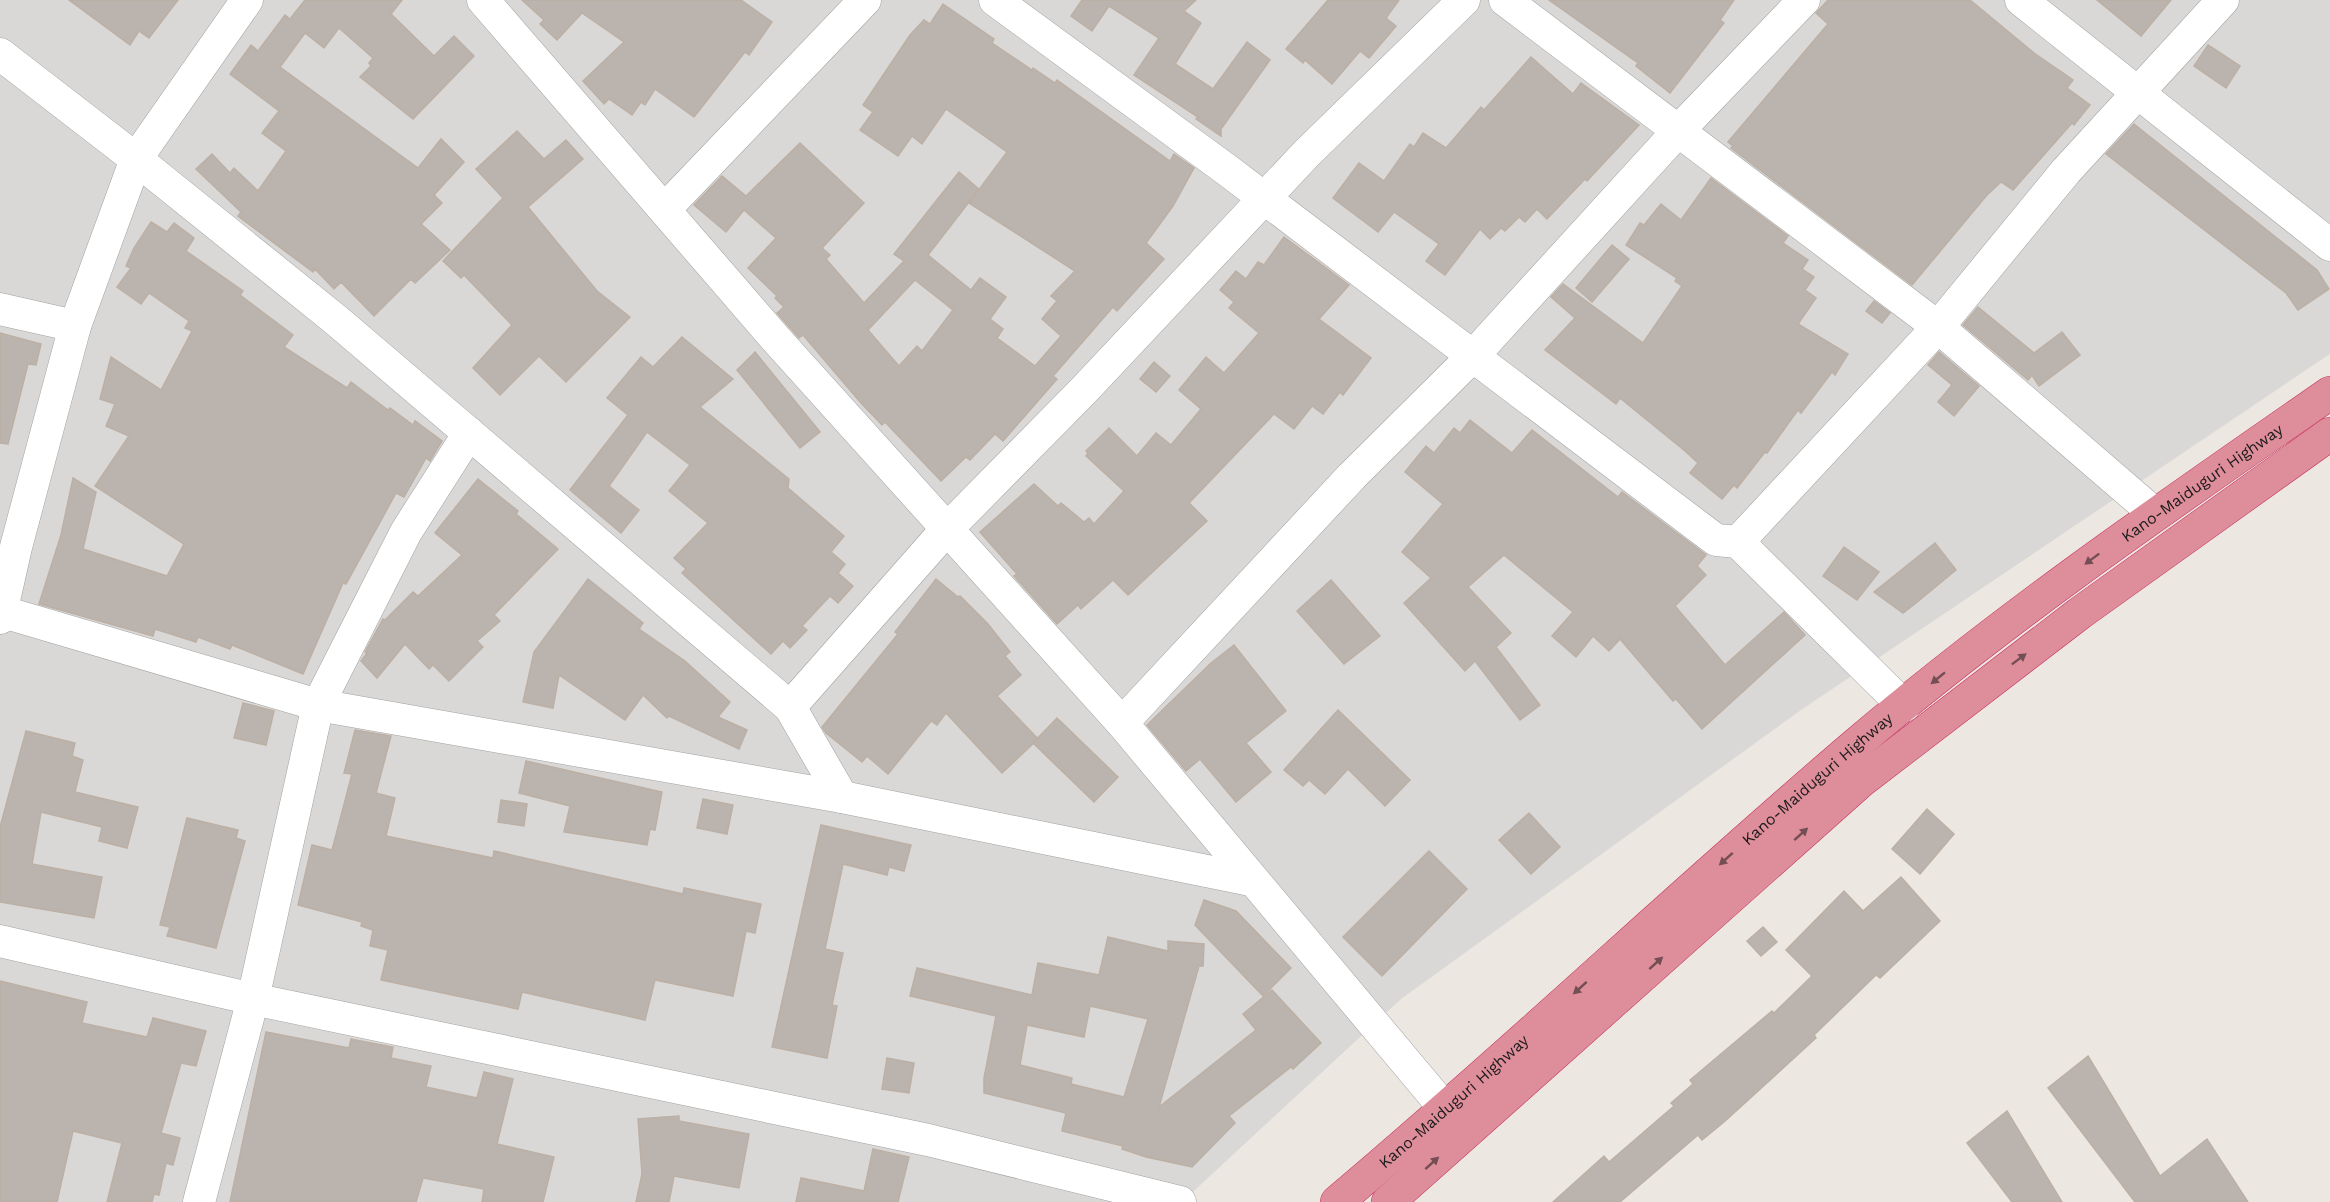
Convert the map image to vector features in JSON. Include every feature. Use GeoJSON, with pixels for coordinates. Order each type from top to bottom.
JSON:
{"type":"FeatureCollection","features":[{"type":"Feature","properties":{"kind":"highway","name":"Kano-Maiduguri Highway"},"geometry":{"type":"LineString","coordinates":[[1337,1202],[1446,1110],[1734,851],[1985,640],[2154,513],[2330,393]]}},
{"type":"Feature","properties":{"kind":"highway","name":"Kano-Maiduguri Highway"},"geometry":{"type":"LineString","coordinates":[[1388,1202],[1861,781],[2080,613],[2330,434]]}},
{"type":"Feature","properties":{"kind":"street"},"geometry":{"type":"LineString","coordinates":[[247,0],[136,159],[75,326],[1,614],[318,705],[842,797],[1251,880]]}},
{"type":"Feature","properties":{"kind":"street"},"geometry":{"type":"LineString","coordinates":[[483,0],[946,530],[1122,723],[1251,880],[1446,1110]]}},
{"type":"Feature","properties":{"kind":"street"},"geometry":{"type":"LineString","coordinates":[[665,209],[865,0]]}},
{"type":"Feature","properties":{"kind":"street"},"geometry":{"type":"LineString","coordinates":[[995,0],[1265,199],[1716,540],[1738,542],[1904,706]]}},
{"type":"Feature","properties":{"kind":"street"},"geometry":{"type":"LineString","coordinates":[[790,707],[946,530],[1307,153],[1464,0]]}},
{"type":"Feature","properties":{"kind":"street"},"geometry":{"type":"LineString","coordinates":[[1505,0],[1938,327],[2154,513]]}},
{"type":"Feature","properties":{"kind":"street"},"geometry":{"type":"LineString","coordinates":[[1122,723],[1352,476],[1473,356],[1679,130],[1804,0]]}},
{"type":"Feature","properties":{"kind":"street"},"geometry":{"type":"LineString","coordinates":[[2021,0],[2330,245]]}},
{"type":"Feature","properties":{"kind":"street"},"geometry":{"type":"LineString","coordinates":[[1738,542],[1938,327],[2066,171],[2223,0]]}},
{"type":"Feature","properties":{"kind":"street"},"geometry":{"type":"LineString","coordinates":[[0,54],[136,159],[336,320],[790,707],[842,797]]}},
{"type":"Feature","properties":{"kind":"street"},"geometry":{"type":"LineString","coordinates":[[0,309],[75,326]]}},
{"type":"Feature","properties":{"kind":"street"},"geometry":{"type":"LineString","coordinates":[[199,1202],[253,999],[318,705],[405,532],[469,433]]}},
{"type":"Feature","properties":{"kind":"street"},"geometry":{"type":"LineString","coordinates":[[0,941],[253,999],[928,1140],[1180,1202]]}},
{"type":"Feature","properties":{"kind":"shaded area"},"geometry":{"type":"Polygon","coordinates":[[[0,0],[2330,0],[2330,354],[1801,710],[1401,999],[1182,1202],[0,1202],[0,0]]]}},
{"type":"Feature","properties":{"kind":"building"},"geometry":{"type":"Polygon","coordinates":[[[69,0],[178,0],[149,38],[139,31],[130,45],[69,0]]]}},
{"type":"Feature","properties":{"kind":"building"},"geometry":{"type":"Polygon","coordinates":[[[305,0],[402,0],[391,14],[434,56],[454,36],[474,56],[413,119],[360,77],[371,66],[369,63],[373,58],[339,28],[324,48],[305,33],[280,67],[418,168],[441,139],[464,162],[434,195],[442,203],[421,224],[450,250],[415,283],[411,279],[374,316],[341,282],[334,289],[315,269],[313,272],[238,216],[241,212],[196,169],[212,154],[230,173],[234,168],[258,191],[286,151],[262,133],[279,111],[230,74],[251,45],[258,51],[285,15],[290,19],[305,0]]]}},
{"type":"Feature","properties":{"kind":"building"},"geometry":{"type":"Polygon","coordinates":[[[522,0],[741,0],[772,22],[749,55],[745,52],[694,117],[655,89],[645,105],[641,102],[632,115],[609,99],[604,104],[583,81],[624,42],[582,13],[557,40],[540,24],[544,20],[522,0]]]}},
{"type":"Feature","properties":{"kind":"building"},"geometry":{"type":"Polygon","coordinates":[[[1082,0],[1196,0],[1184,11],[1201,23],[1175,64],[1213,89],[1247,42],[1270,60],[1221,129],[1221,136],[1196,119],[1198,117],[1134,75],[1159,38],[1109,6],[1092,31],[1071,16],[1082,0]]]}},
{"type":"Feature","properties":{"kind":"building"},"geometry":{"type":"Polygon","coordinates":[[[1328,0],[1399,0],[1386,18],[1396,26],[1369,58],[1360,51],[1332,84],[1305,60],[1303,63],[1286,49],[1328,0]]]}},
{"type":"Feature","properties":{"kind":"building"},"geometry":{"type":"Polygon","coordinates":[[[1549,0],[1734,0],[1720,20],[1724,23],[1670,93],[1636,66],[1638,63],[1549,0]]]}},
{"type":"Feature","properties":{"kind":"building"},"geometry":{"type":"Polygon","coordinates":[[[1828,0],[1970,0],[2034,53],[2073,80],[2067,88],[2090,105],[2013,190],[2001,182],[1987,195],[1912,285],[1731,148],[1733,146],[1728,142],[1828,24],[1816,13],[1828,0]]]}},
{"type":"Feature","properties":{"kind":"building"},"geometry":{"type":"Polygon","coordinates":[[[2097,0],[2171,0],[2141,36],[2097,0]]]}},
{"type":"Feature","properties":{"kind":"building"},"geometry":{"type":"Polygon","coordinates":[[[943,4],[994,39],[992,43],[1032,70],[1033,68],[1055,83],[1057,80],[1170,161],[1174,154],[1194,168],[1173,206],[1146,243],[1164,259],[1117,311],[1113,307],[1053,376],[1057,379],[1003,441],[995,434],[970,460],[966,457],[941,481],[885,422],[882,425],[861,403],[803,335],[799,338],[777,313],[784,307],[775,298],[777,296],[748,268],[776,238],[744,210],[726,232],[694,205],[722,176],[746,196],[800,143],[864,203],[822,248],[830,255],[826,259],[864,303],[904,261],[894,254],[959,172],[979,189],[928,255],[971,290],[980,278],[1006,297],[990,319],[1003,329],[997,338],[1035,366],[1061,336],[1042,319],[1057,301],[1051,296],[1075,271],[969,203],[1007,152],[946,109],[922,144],[912,136],[898,156],[860,130],[873,112],[863,105],[910,35],[924,20],[930,24],[943,4]],[[915,280],[868,330],[899,366],[917,346],[922,351],[953,310],[915,280]]]}},
{"type":"Feature","properties":{"kind":"building"},"geometry":{"type":"Polygon","coordinates":[[[2208,45],[2240,66],[2226,88],[2194,66],[2208,45]]]}},
{"type":"Feature","properties":{"kind":"building"},"geometry":{"type":"Polygon","coordinates":[[[1531,57],[1573,94],[1581,83],[1639,125],[1587,181],[1585,179],[1547,219],[1537,209],[1525,222],[1519,217],[1505,231],[1501,228],[1490,239],[1480,229],[1445,275],[1426,261],[1439,244],[1394,212],[1378,232],[1333,198],[1359,163],[1384,181],[1410,144],[1414,147],[1423,133],[1446,148],[1481,107],[1484,110],[1531,57]]]}},
{"type":"Feature","properties":{"kind":"building"},"geometry":{"type":"Polygon","coordinates":[[[2134,124],[2317,270],[2329,289],[2298,310],[2286,293],[2106,154],[2134,124]]]}},
{"type":"Feature","properties":{"kind":"building"},"geometry":{"type":"Polygon","coordinates":[[[517,131],[544,159],[566,140],[583,159],[528,207],[597,291],[630,317],[566,382],[539,356],[500,395],[473,368],[512,325],[464,275],[461,278],[443,261],[503,198],[476,169],[517,131]]]}},
{"type":"Feature","properties":{"kind":"building"},"geometry":{"type":"Polygon","coordinates":[[[1711,178],[1788,236],[1783,243],[1808,260],[1802,269],[1814,277],[1805,290],[1816,298],[1798,324],[1848,354],[1835,375],[1832,372],[1801,413],[1798,410],[1767,453],[1765,452],[1737,488],[1734,485],[1722,499],[1690,473],[1698,463],[1685,451],[1620,398],[1616,404],[1545,350],[1575,318],[1551,297],[1563,284],[1643,343],[1682,286],[1675,281],[1677,278],[1626,245],[1640,223],[1644,225],[1661,204],[1681,220],[1711,178]]]}},
{"type":"Feature","properties":{"kind":"building"},"geometry":{"type":"Polygon","coordinates":[[[151,222],[167,232],[174,223],[194,238],[186,251],[243,291],[240,295],[293,335],[284,347],[347,388],[351,382],[388,410],[390,408],[413,425],[415,421],[442,441],[430,461],[426,458],[404,497],[396,493],[346,584],[343,583],[303,674],[232,645],[230,649],[198,637],[196,642],[155,629],[153,636],[39,604],[61,535],[73,478],[96,492],[83,549],[167,576],[184,544],[95,486],[129,436],[106,426],[115,404],[100,399],[111,357],[161,390],[192,331],[185,328],[189,321],[149,293],[141,304],[117,287],[131,268],[126,266],[134,248],[151,222]]]}},
{"type":"Feature","properties":{"kind":"building"},"geometry":{"type":"Polygon","coordinates":[[[1284,237],[1349,285],[1319,319],[1371,358],[1343,395],[1340,392],[1323,414],[1312,406],[1294,429],[1274,414],[1189,503],[1207,521],[1128,595],[1113,580],[1081,609],[1078,605],[1057,624],[1014,576],[1017,574],[980,532],[1034,484],[1058,506],[1061,503],[1084,522],[1089,518],[1094,524],[1124,491],[1086,456],[1088,453],[1086,451],[1109,428],[1137,456],[1156,433],[1171,445],[1201,409],[1179,390],[1206,357],[1224,373],[1259,333],[1229,308],[1234,302],[1220,290],[1236,271],[1246,279],[1258,262],[1264,265],[1284,237]]]}},
{"type":"Feature","properties":{"kind":"building"},"geometry":{"type":"Polygon","coordinates":[[[1612,245],[1629,259],[1592,302],[1576,288],[1612,245]]]}},
{"type":"Feature","properties":{"kind":"building"},"geometry":{"type":"Polygon","coordinates":[[[1874,301],[1890,313],[1882,323],[1866,311],[1874,301]]]}},
{"type":"Feature","properties":{"kind":"building"},"geometry":{"type":"Polygon","coordinates":[[[1978,307],[2034,353],[2062,332],[2080,355],[2039,386],[2032,375],[2028,380],[1963,325],[1978,307]]]}},
{"type":"Feature","properties":{"kind":"building"},"geometry":{"type":"Polygon","coordinates":[[[0,333],[41,344],[36,365],[28,364],[8,444],[0,443],[0,333]]]}},
{"type":"Feature","properties":{"kind":"building"},"geometry":{"type":"Polygon","coordinates":[[[682,337],[733,379],[700,407],[789,479],[788,488],[844,536],[831,552],[845,564],[838,573],[853,586],[838,603],[830,596],[802,626],[807,630],[790,648],[783,641],[771,654],[682,573],[686,569],[674,558],[708,523],[669,491],[690,465],[647,432],[609,486],[639,510],[621,533],[570,490],[628,415],[607,398],[641,357],[653,367],[682,337]]]}},
{"type":"Feature","properties":{"kind":"building"},"geometry":{"type":"Polygon","coordinates":[[[755,352],[820,432],[800,448],[737,370],[755,352]]]}},
{"type":"Feature","properties":{"kind":"building"},"geometry":{"type":"Polygon","coordinates":[[[1939,352],[1979,386],[1954,416],[1938,402],[1952,385],[1928,365],[1939,352]]]}},
{"type":"Feature","properties":{"kind":"building"},"geometry":{"type":"Polygon","coordinates":[[[1154,362],[1170,376],[1156,392],[1140,379],[1154,362]]]}},
{"type":"Feature","properties":{"kind":"building"},"geometry":{"type":"Polygon","coordinates":[[[1470,420],[1512,453],[1532,430],[1618,497],[1622,492],[1706,555],[1697,566],[1706,575],[1675,606],[1725,665],[1784,612],[1805,635],[1702,729],[1676,699],[1673,701],[1620,639],[1609,651],[1593,636],[1576,657],[1552,636],[1573,612],[1504,555],[1468,587],[1511,633],[1496,647],[1540,705],[1520,720],[1475,661],[1465,671],[1404,603],[1431,578],[1402,552],[1443,504],[1405,472],[1426,446],[1434,453],[1454,428],[1460,433],[1470,420]]]}},
{"type":"Feature","properties":{"kind":"building"},"geometry":{"type":"Polygon","coordinates":[[[478,479],[518,511],[516,514],[558,549],[494,615],[500,621],[477,641],[483,647],[449,681],[433,665],[429,669],[405,644],[377,678],[361,661],[367,653],[365,652],[383,619],[385,620],[413,592],[418,596],[462,555],[435,533],[478,479]]]}},
{"type":"Feature","properties":{"kind":"building"},"geometry":{"type":"Polygon","coordinates":[[[1935,543],[1956,570],[1916,603],[1903,613],[1874,592],[1935,543]]]}},
{"type":"Feature","properties":{"kind":"building"},"geometry":{"type":"Polygon","coordinates":[[[1844,547],[1879,572],[1857,600],[1823,576],[1844,547]]]}},
{"type":"Feature","properties":{"kind":"building"},"geometry":{"type":"Polygon","coordinates":[[[588,579],[643,623],[639,629],[685,661],[730,702],[718,717],[747,730],[739,749],[669,716],[667,718],[643,695],[625,720],[559,675],[553,708],[523,702],[534,652],[588,579]]]}},
{"type":"Feature","properties":{"kind":"building"},"geometry":{"type":"Polygon","coordinates":[[[936,579],[958,597],[960,596],[988,624],[1010,652],[1005,656],[1021,675],[997,696],[1038,739],[1002,773],[946,713],[937,725],[931,721],[888,774],[867,756],[862,762],[826,733],[822,727],[898,634],[895,632],[936,579]]]}},
{"type":"Feature","properties":{"kind":"building"},"geometry":{"type":"Polygon","coordinates":[[[1331,580],[1380,636],[1344,664],[1297,611],[1331,580]]]}},
{"type":"Feature","properties":{"kind":"building"},"geometry":{"type":"Polygon","coordinates":[[[1234,645],[1286,711],[1246,743],[1271,772],[1236,802],[1200,759],[1186,771],[1147,725],[1211,663],[1234,645]]]}},
{"type":"Feature","properties":{"kind":"building"},"geometry":{"type":"Polygon","coordinates":[[[243,703],[274,711],[266,745],[234,738],[243,703]]]}},
{"type":"Feature","properties":{"kind":"building"},"geometry":{"type":"Polygon","coordinates":[[[1338,710],[1410,780],[1385,806],[1348,769],[1325,794],[1309,780],[1303,786],[1284,770],[1338,710]]]}},
{"type":"Feature","properties":{"kind":"building"},"geometry":{"type":"Polygon","coordinates":[[[1057,718],[1118,777],[1094,802],[1033,743],[1057,718]]]}},
{"type":"Feature","properties":{"kind":"building"},"geometry":{"type":"Polygon","coordinates":[[[355,730],[391,736],[376,793],[395,798],[386,836],[493,858],[494,851],[683,894],[684,888],[761,904],[755,933],[746,931],[733,996],[655,980],[645,1020],[522,992],[518,1009],[381,980],[388,950],[370,946],[373,930],[361,926],[362,922],[298,905],[312,845],[332,850],[352,774],[344,773],[355,730]]]}},
{"type":"Feature","properties":{"kind":"building"},"geometry":{"type":"Polygon","coordinates":[[[26,731],[75,743],[72,756],[83,760],[75,792],[138,807],[127,848],[99,841],[102,827],[41,812],[32,864],[102,877],[94,918],[0,902],[0,827],[26,731]]]}},
{"type":"Feature","properties":{"kind":"building"},"geometry":{"type":"Polygon","coordinates":[[[526,761],[662,792],[655,830],[650,829],[647,845],[564,832],[570,806],[519,793],[526,761]]]}},
{"type":"Feature","properties":{"kind":"building"},"geometry":{"type":"Polygon","coordinates":[[[703,799],[733,805],[727,834],[697,828],[703,799]]]}},
{"type":"Feature","properties":{"kind":"building"},"geometry":{"type":"Polygon","coordinates":[[[501,800],[527,804],[524,826],[498,822],[501,800]]]}},
{"type":"Feature","properties":{"kind":"building"},"geometry":{"type":"Polygon","coordinates":[[[1927,809],[1954,834],[1920,874],[1892,849],[1927,809]]]}},
{"type":"Feature","properties":{"kind":"building"},"geometry":{"type":"Polygon","coordinates":[[[1529,813],[1560,847],[1531,874],[1499,840],[1529,813]]]}},
{"type":"Feature","properties":{"kind":"building"},"geometry":{"type":"Polygon","coordinates":[[[187,818],[238,830],[236,838],[245,841],[216,948],[167,936],[170,927],[160,925],[187,818]]]}},
{"type":"Feature","properties":{"kind":"building"},"geometry":{"type":"Polygon","coordinates":[[[821,825],[911,845],[904,871],[889,867],[887,875],[843,864],[825,949],[843,953],[832,1005],[837,1006],[827,1058],[772,1047],[821,825]]]}},
{"type":"Feature","properties":{"kind":"building"},"geometry":{"type":"Polygon","coordinates":[[[1429,851],[1467,889],[1382,976],[1343,937],[1429,851]]]}},
{"type":"Feature","properties":{"kind":"building"},"geometry":{"type":"Polygon","coordinates":[[[1901,877],[1940,921],[1880,978],[1876,975],[1814,1035],[1816,1038],[1724,1122],[1702,1140],[1698,1135],[1620,1202],[1553,1202],[1604,1156],[1609,1162],[1674,1106],[1671,1103],[1693,1084],[1690,1080],[1772,1011],[1774,1013],[1812,976],[1786,950],[1844,891],[1863,911],[1901,877]]]}},
{"type":"Feature","properties":{"kind":"building"},"geometry":{"type":"Polygon","coordinates":[[[1204,900],[1236,911],[1291,968],[1263,996],[1195,925],[1204,900]]]}},
{"type":"Feature","properties":{"kind":"building"},"geometry":{"type":"Polygon","coordinates":[[[1763,927],[1777,942],[1761,956],[1747,941],[1763,927]]]}},
{"type":"Feature","properties":{"kind":"building"},"geometry":{"type":"Polygon","coordinates":[[[1108,937],[1168,951],[1168,941],[1204,944],[1203,966],[1199,966],[1159,1107],[1256,1030],[1243,1014],[1272,990],[1321,1043],[1293,1069],[1291,1067],[1229,1116],[1235,1123],[1192,1167],[1146,1157],[1122,1149],[1123,1146],[1062,1131],[1066,1113],[984,1093],[984,1078],[996,1016],[910,996],[917,968],[1032,995],[1038,963],[1099,975],[1108,937]],[[1090,1006],[1084,1037],[1027,1025],[1020,1065],[1072,1078],[1071,1084],[1124,1097],[1148,1019],[1090,1006]]]}},
{"type":"Feature","properties":{"kind":"building"},"geometry":{"type":"Polygon","coordinates":[[[0,981],[87,1002],[82,1023],[147,1037],[153,1018],[206,1031],[196,1066],[181,1063],[161,1133],[180,1138],[173,1165],[166,1163],[159,1195],[154,1194],[152,1202],[107,1202],[122,1143],[73,1131],[57,1202],[0,1202],[0,981]]]}},
{"type":"Feature","properties":{"kind":"building"},"geometry":{"type":"Polygon","coordinates":[[[266,1032],[349,1048],[351,1039],[393,1047],[391,1058],[431,1066],[426,1087],[477,1098],[484,1072],[513,1079],[497,1144],[554,1157],[543,1202],[482,1202],[484,1189],[423,1178],[416,1202],[230,1202],[266,1032]]]}},
{"type":"Feature","properties":{"kind":"building"},"geometry":{"type":"Polygon","coordinates":[[[2088,1056],[2160,1176],[2207,1139],[2248,1202],[2135,1202],[2048,1088],[2088,1056]]]}},
{"type":"Feature","properties":{"kind":"building"},"geometry":{"type":"Polygon","coordinates":[[[887,1058],[914,1063],[909,1093],[882,1089],[887,1058]]]}},
{"type":"Feature","properties":{"kind":"building"},"geometry":{"type":"Polygon","coordinates":[[[2007,1111],[2062,1202],[2012,1202],[1967,1143],[2007,1111]]]}},
{"type":"Feature","properties":{"kind":"building"},"geometry":{"type":"Polygon","coordinates":[[[679,1116],[679,1121],[749,1134],[739,1188],[674,1176],[669,1202],[636,1202],[642,1174],[638,1119],[679,1116]]]}},
{"type":"Feature","properties":{"kind":"building"},"geometry":{"type":"Polygon","coordinates":[[[873,1149],[909,1157],[898,1202],[796,1202],[801,1178],[864,1191],[873,1149]]]}}]}
